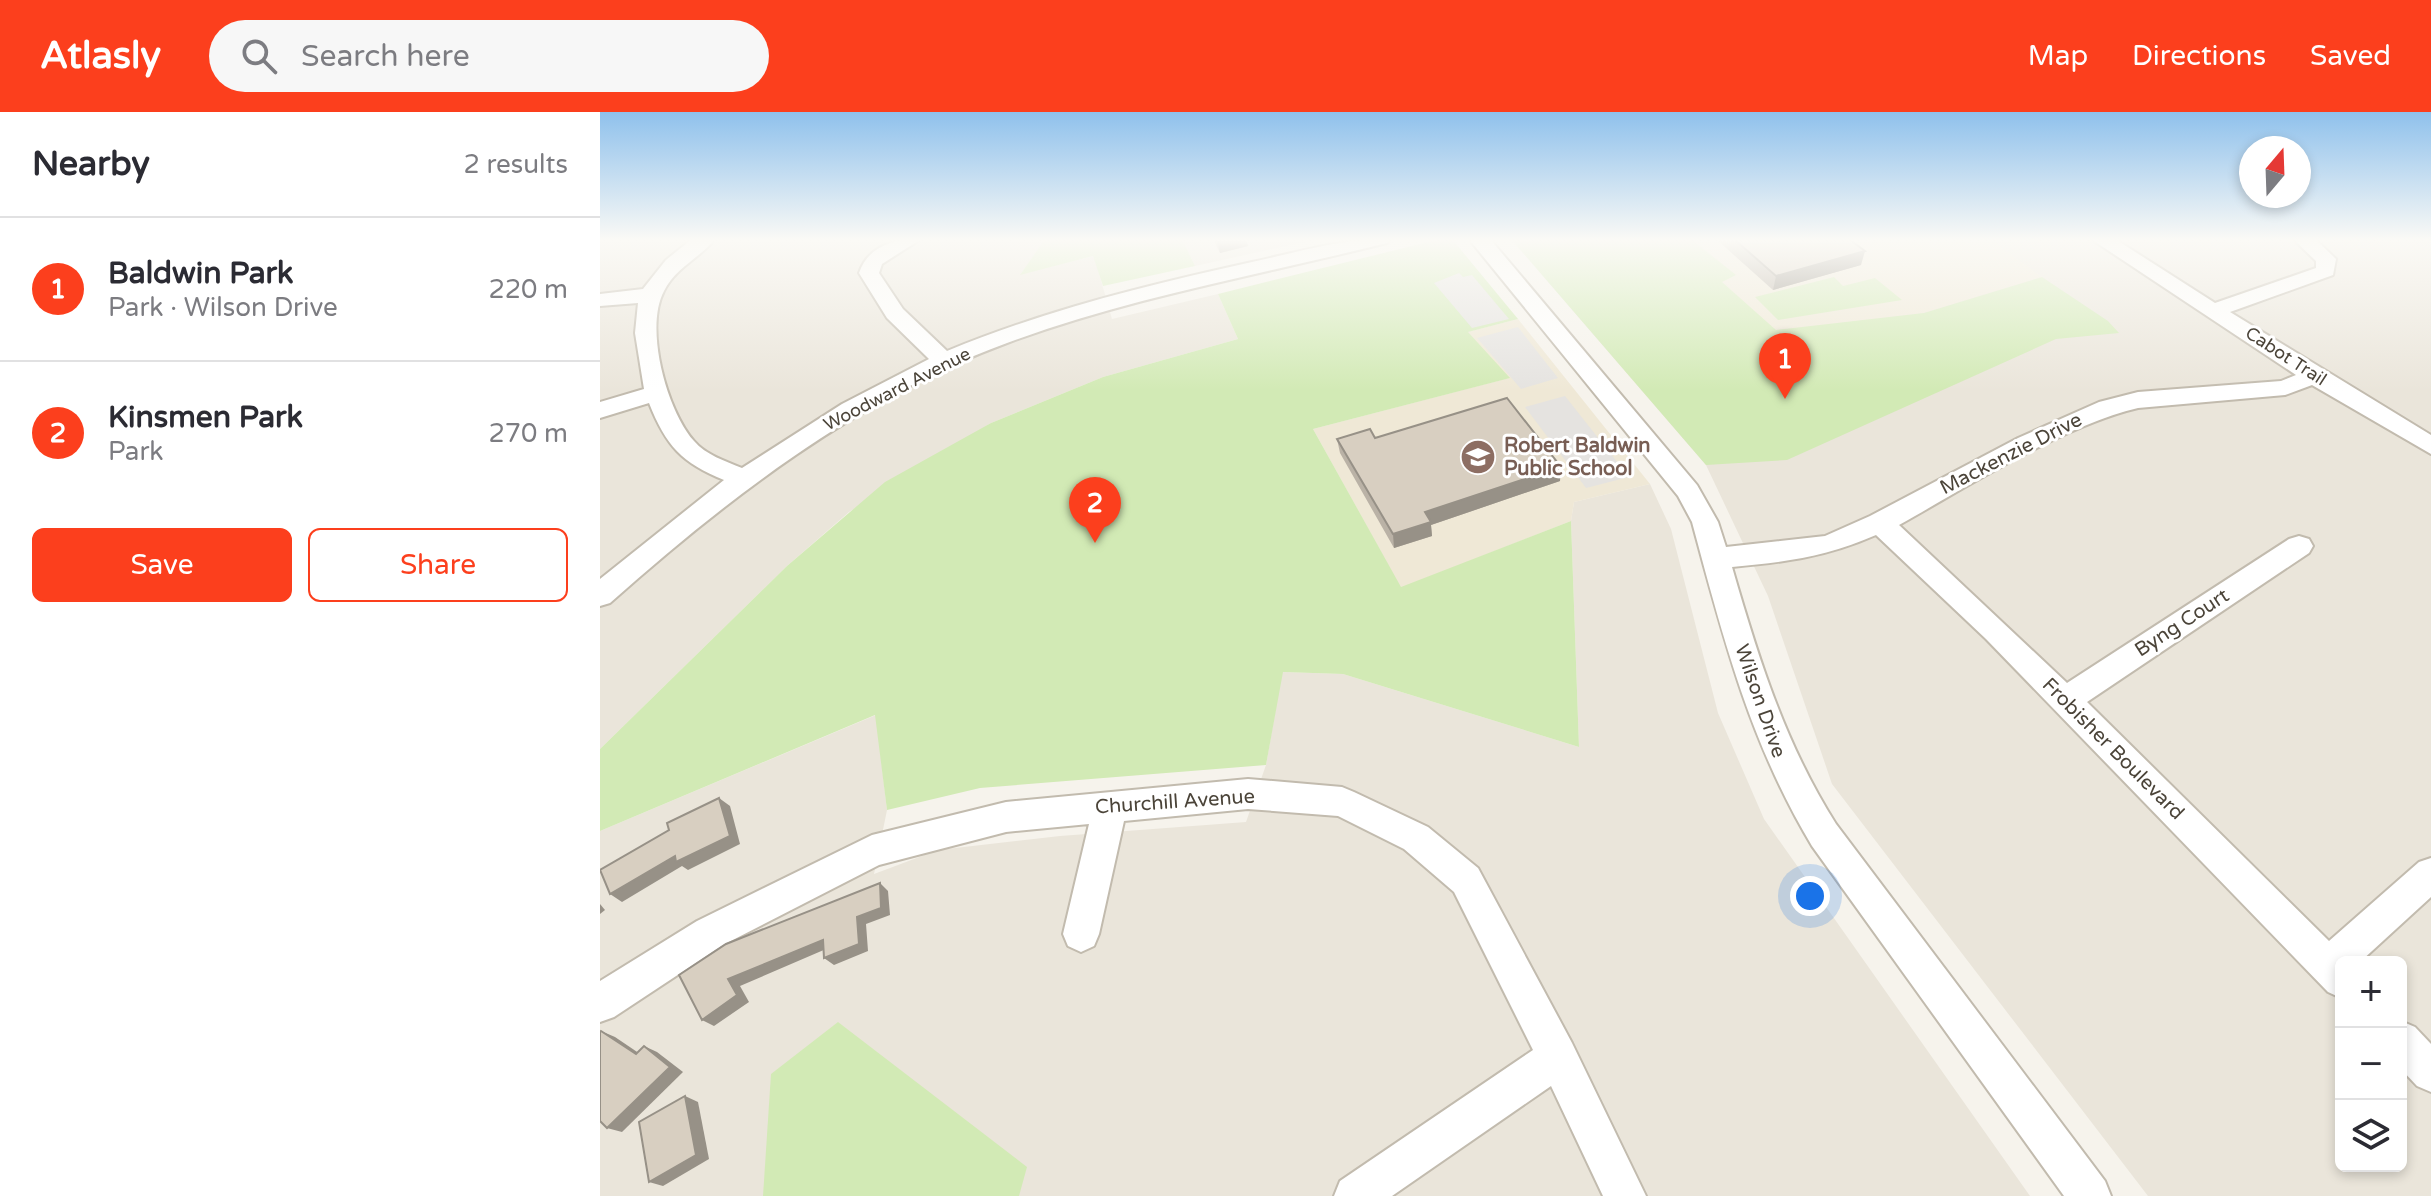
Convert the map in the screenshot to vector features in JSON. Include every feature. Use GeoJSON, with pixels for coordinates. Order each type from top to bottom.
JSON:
{"type":"FeatureCollection","features":[{"type":"Feature","properties":{"kind":"street"},"geometry":{"type":"LineString","coordinates":[[654,290],[645,318],[646,344],[668,419],[687,449],[741,477]]}},
{"type":"Feature","properties":{"kind":"street"},"geometry":{"type":"LineString","coordinates":[[880,290],[895,313],[944,361]]}},
{"type":"Feature","properties":{"kind":"street","name":"Woodward Avenue"},"geometry":{"type":"LineString","coordinates":[[600,595],[669,534],[741,477],[806,436],[944,361],[1044,325],[1167,290]]}},
{"type":"Feature","properties":{"kind":"street","name":"Wilson Drive"},"geometry":{"type":"LineString","coordinates":[[1521,290],[1688,491],[1705,522],[1765,725],[1796,790],[1824,835],[2090,1196]]}},
{"type":"Feature","properties":{"kind":"street","name":"Cabot Trail"},"geometry":{"type":"LineString","coordinates":[[2182,290],[2314,376],[2431,446]]}},
{"type":"Feature","properties":{"kind":"street"},"geometry":{"type":"LineString","coordinates":[[2215,310],[2273,290]]}},
{"type":"Feature","properties":{"kind":"street"},"geometry":{"type":"LineString","coordinates":[[600,300],[650,295]]}},
{"type":"Feature","properties":{"kind":"street","name":"Mackenzie Drive"},"geometry":{"type":"LineString","coordinates":[[1716,558],[1805,550],[1831,544],[1880,523],[2027,444],[2108,407],[2138,400],[2285,388],[2314,376]]}},
{"type":"Feature","properties":{"kind":"street"},"geometry":{"type":"LineString","coordinates":[[600,410],[658,393]]}},
{"type":"Feature","properties":{"kind":"street","name":"Frobisher Boulevard"},"geometry":{"type":"LineString","coordinates":[[1880,523],[2065,700],[2335,973]]}},
{"type":"Feature","properties":{"kind":"street","name":"Byng Court"},"geometry":{"type":"LineString","coordinates":[[2065,700],[2299,546]]}},
{"type":"Feature","properties":{"kind":"street","name":"Churchill Avenue"},"geometry":{"type":"LineString","coordinates":[[600,1003],[710,933],[872,851],[1006,817],[1248,794],[1342,802],[1416,838],[1466,880],[1558,1057],[1625,1196]]}},
{"type":"Feature","properties":{"kind":"street"},"geometry":{"type":"LineString","coordinates":[[1081,934],[1110,807]]}},
{"type":"Feature","properties":{"kind":"street"},"geometry":{"type":"LineString","coordinates":[[2351,956],[2431,874]]}},
{"type":"Feature","properties":{"kind":"street"},"geometry":{"type":"LineString","coordinates":[[2407,1047],[2431,1072]]}},
{"type":"Feature","properties":{"kind":"street"},"geometry":{"type":"LineString","coordinates":[[1355,1196],[1558,1057]]}},
{"type":"Feature","properties":{"kind":"shaded area"},"geometry":{"type":"Polygon","coordinates":[[[600,290],[1104,290],[1112,319],[1218,294],[1238,339],[1103,377],[991,423],[849,512],[787,566],[600,749],[600,290]]]}},
{"type":"Feature","properties":{"kind":"shaded area"},"geometry":{"type":"Polygon","coordinates":[[[1440,290],[1484,290],[1509,319],[1472,328],[1440,290]]]}},
{"type":"Feature","properties":{"kind":"shaded area"},"geometry":{"type":"Polygon","coordinates":[[[1555,290],[2431,290],[2431,1196],[2148,1196],[1832,784],[1768,596],[1706,465],[1555,290]]]}},
{"type":"Feature","properties":{"kind":"shaded area"},"geometry":{"type":"Polygon","coordinates":[[[1730,290],[2001,290],[1924,313],[1776,331],[1730,290]]]}},
{"type":"Feature","properties":{"kind":"shaded area","name":"Robert Baldwin Public School"},"geometry":{"type":"Polygon","coordinates":[[[1518,319],[1650,484],[1574,502],[1571,521],[1401,588],[1313,429],[1509,378],[1467,332],[1518,319]]]}},
{"type":"Feature","properties":{"kind":"shaded area"},"geometry":{"type":"Polygon","coordinates":[[[1518,327],[1558,378],[1521,389],[1477,338],[1518,327]]]}},
{"type":"Feature","properties":{"kind":"shaded area"},"geometry":{"type":"Polygon","coordinates":[[[1565,396],[1629,477],[1586,488],[1525,407],[1565,396]]]}},
{"type":"Feature","properties":{"kind":"shaded area"},"geometry":{"type":"Polygon","coordinates":[[[1650,484],[1671,529],[1718,713],[1764,819],[2030,1196],[600,1196],[600,831],[876,715],[887,810],[874,874],[938,850],[1060,836],[1246,822],[1266,765],[1282,672],[1343,674],[1579,747],[1571,521],[1574,502],[1650,484]]]}},
{"type":"Feature","properties":{"kind":"green space"},"geometry":{"type":"Polygon","coordinates":[[[1236,290],[1494,290],[1518,319],[1468,332],[1510,378],[1313,429],[1401,587],[1571,521],[1579,747],[1343,674],[1283,672],[1266,765],[980,788],[887,810],[875,715],[600,831],[600,749],[787,566],[885,482],[991,423],[1103,377],[1238,339],[1218,294],[1236,290]]]}},
{"type":"Feature","properties":{"kind":"green space"},"geometry":{"type":"Polygon","coordinates":[[[1555,290],[1731,290],[1776,330],[1924,313],[2001,290],[2061,290],[2108,321],[2119,333],[2056,339],[1787,460],[1706,465],[1555,290]]]}},
{"type":"Feature","properties":{"kind":"green space"},"geometry":{"type":"Polygon","coordinates":[[[1784,290],[1889,290],[1902,300],[1778,320],[1755,297],[1784,290]]]}},
{"type":"Feature","properties":{"kind":"green space"},"geometry":{"type":"Polygon","coordinates":[[[838,1022],[1027,1167],[1019,1196],[763,1196],[771,1074],[838,1022]]]}},
{"type":"Feature","properties":{"kind":"building"},"geometry":{"type":"Polygon","coordinates":[[[1507,398],[1561,467],[1425,512],[1431,522],[1393,534],[1337,439],[1370,429],[1375,438],[1507,398]]]}},
{"type":"Feature","properties":{"kind":"building"},"geometry":{"type":"Polygon","coordinates":[[[719,798],[730,836],[676,862],[675,856],[610,894],[600,870],[669,830],[667,823],[719,798]]]}},
{"type":"Feature","properties":{"kind":"building"},"geometry":{"type":"Polygon","coordinates":[[[880,883],[881,908],[857,917],[859,944],[824,958],[823,940],[728,979],[737,995],[702,1020],[679,975],[726,944],[880,883]]]}},
{"type":"Feature","properties":{"kind":"building"},"geometry":{"type":"Polygon","coordinates":[[[601,1031],[636,1054],[644,1046],[670,1067],[607,1128],[600,1121],[601,1031]]]}},
{"type":"Feature","properties":{"kind":"building"},"geometry":{"type":"Polygon","coordinates":[[[685,1096],[696,1155],[649,1182],[639,1122],[685,1096]]]}},
{"type":"Feature","properties":{"kind":"place","name":"Baldwin Park"},"geometry":{"type":"Point","coordinates":[1785,399]}},
{"type":"Feature","properties":{"kind":"place","name":"Robert Baldwin Public School"},"geometry":{"type":"Point","coordinates":[1478,457]}},
{"type":"Feature","properties":{"kind":"place","name":"Kinsmen Park"},"geometry":{"type":"Point","coordinates":[1095,543]}}]}
